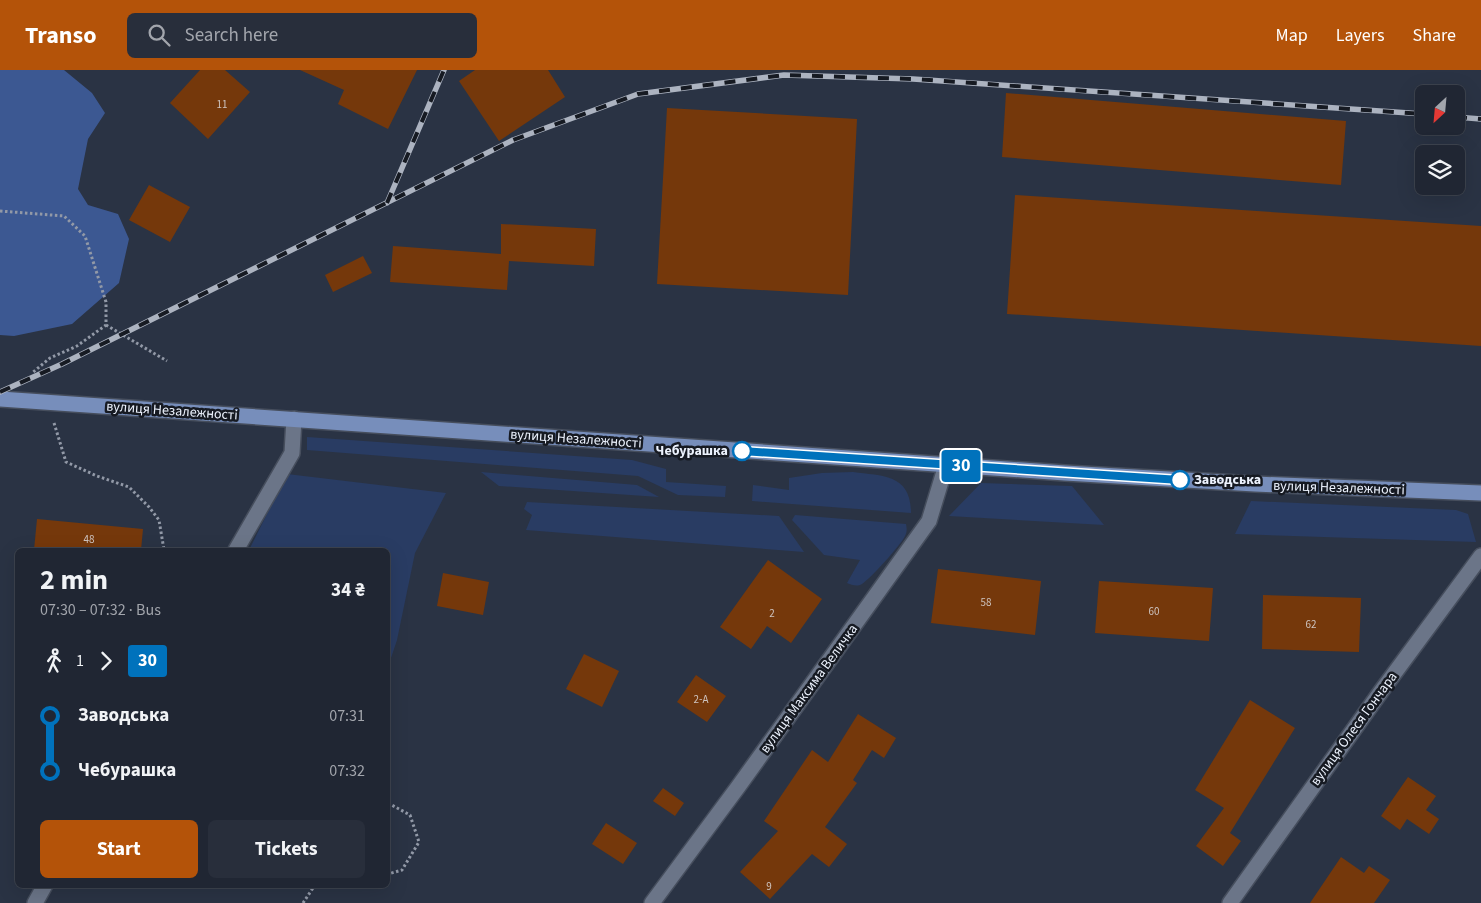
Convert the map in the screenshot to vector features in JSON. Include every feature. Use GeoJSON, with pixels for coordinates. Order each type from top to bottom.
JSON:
{"type":"FeatureCollection","features":[{"type":"Feature","properties":{"kind":"main road","name":"вулиця Незалежності"},"geometry":{"type":"LineString","coordinates":[[0,399],[946,465],[1255,484],[1481,493]]}},
{"type":"Feature","properties":{"kind":"street"},"geometry":{"type":"LineString","coordinates":[[237,548],[292,453],[294,419]]}},
{"type":"Feature","properties":{"kind":"street","name":"вулиця Максима Величка"},"geometry":{"type":"LineString","coordinates":[[652,903],[929,521],[946,465]]}},
{"type":"Feature","properties":{"kind":"street","name":"вулиця Олеся Гончара"},"geometry":{"type":"LineString","coordinates":[[1230,903],[1382,690],[1481,556]]}},
{"type":"Feature","properties":{"kind":"street"},"geometry":{"type":"LineString","coordinates":[[35,903],[43,888]]}},
{"type":"Feature","properties":{"kind":"path"},"geometry":{"type":"LineString","coordinates":[[0,211],[64,216],[85,236],[106,302],[106,325]]}},
{"type":"Feature","properties":{"kind":"path"},"geometry":{"type":"LineString","coordinates":[[106,325],[167,361]]}},
{"type":"Feature","properties":{"kind":"path"},"geometry":{"type":"LineString","coordinates":[[32,373],[50,358],[77,346],[106,325]]}},
{"type":"Feature","properties":{"kind":"path"},"geometry":{"type":"LineString","coordinates":[[54,423],[66,462],[97,476],[129,487],[159,520],[164,548]]}},
{"type":"Feature","properties":{"kind":"path"},"geometry":{"type":"LineString","coordinates":[[390,804],[410,815],[419,842],[402,870],[390,873]]}},
{"type":"Feature","properties":{"kind":"path"},"geometry":{"type":"LineString","coordinates":[[303,903],[313,888]]}},
{"type":"Feature","properties":{"kind":"shaded area"},"geometry":{"type":"Polygon","coordinates":[[[0,70],[64,70],[92,93],[105,113],[88,139],[78,189],[88,205],[118,214],[129,239],[119,283],[72,324],[14,336],[0,335],[0,70]]]}},
{"type":"Feature","properties":{"kind":"shaded area"},"geometry":{"type":"Polygon","coordinates":[[[307,437],[632,460],[666,469],[666,482],[726,486],[725,497],[678,495],[638,476],[307,450],[307,437]]]}},
{"type":"Feature","properties":{"kind":"shaded area"},"geometry":{"type":"Polygon","coordinates":[[[481,472],[637,485],[659,497],[499,486],[481,472]]]}},
{"type":"Feature","properties":{"kind":"shaded area"},"geometry":{"type":"Polygon","coordinates":[[[853,472],[885,476],[901,484],[910,500],[911,513],[752,501],[753,485],[789,490],[789,478],[822,473],[853,472]]]}},
{"type":"Feature","properties":{"kind":"shaded area"},"geometry":{"type":"Polygon","coordinates":[[[287,474],[446,493],[415,553],[397,640],[390,661],[390,548],[250,548],[287,474]]]}},
{"type":"Feature","properties":{"kind":"shaded area"},"geometry":{"type":"Polygon","coordinates":[[[981,483],[1072,486],[1104,525],[949,516],[981,483]]]}},
{"type":"Feature","properties":{"kind":"shaded area"},"geometry":{"type":"Polygon","coordinates":[[[1251,501],[1456,510],[1468,514],[1476,542],[1235,534],[1251,501]]]}},
{"type":"Feature","properties":{"kind":"shaded area"},"geometry":{"type":"Polygon","coordinates":[[[527,502],[779,516],[804,552],[526,530],[532,515],[524,509],[527,502]]]}},
{"type":"Feature","properties":{"kind":"shaded area"},"geometry":{"type":"Polygon","coordinates":[[[795,515],[906,524],[906,532],[898,547],[878,569],[862,584],[855,585],[847,583],[860,560],[824,555],[792,520],[795,515]]]}},
{"type":"Feature","properties":{"kind":"building"},"geometry":{"type":"Polygon","coordinates":[[[200,70],[225,70],[250,92],[208,139],[170,103],[200,70]]]}},
{"type":"Feature","properties":{"kind":"building"},"geometry":{"type":"Polygon","coordinates":[[[300,70],[417,70],[388,129],[338,104],[344,90],[300,70]]]}},
{"type":"Feature","properties":{"kind":"building"},"geometry":{"type":"Polygon","coordinates":[[[475,70],[548,70],[565,97],[499,141],[459,81],[475,70]]]}},
{"type":"Feature","properties":{"kind":"building"},"geometry":{"type":"Polygon","coordinates":[[[1006,93],[1346,121],[1341,185],[1002,157],[1006,93]]]}},
{"type":"Feature","properties":{"kind":"building"},"geometry":{"type":"Polygon","coordinates":[[[667,108],[857,119],[848,295],[657,284],[667,108]]]}},
{"type":"Feature","properties":{"kind":"building"},"geometry":{"type":"Polygon","coordinates":[[[149,185],[190,207],[170,242],[129,220],[149,185]]]}},
{"type":"Feature","properties":{"kind":"building"},"geometry":{"type":"Polygon","coordinates":[[[1015,195],[1481,226],[1481,346],[1007,314],[1015,195]]]}},
{"type":"Feature","properties":{"kind":"building"},"geometry":{"type":"Polygon","coordinates":[[[501,224],[596,229],[594,266],[509,261],[507,290],[390,282],[393,246],[501,254],[501,224]]]}},
{"type":"Feature","properties":{"kind":"building"},"geometry":{"type":"Polygon","coordinates":[[[363,256],[372,273],[333,292],[325,275],[363,256]]]}},
{"type":"Feature","properties":{"kind":"building"},"geometry":{"type":"Polygon","coordinates":[[[37,519],[143,529],[141,548],[34,548],[37,519]]]}},
{"type":"Feature","properties":{"kind":"building"},"geometry":{"type":"Polygon","coordinates":[[[768,560],[822,599],[791,643],[767,626],[751,649],[720,627],[768,560]]]}},
{"type":"Feature","properties":{"kind":"building"},"geometry":{"type":"Polygon","coordinates":[[[938,569],[1041,581],[1035,635],[931,623],[938,569]]]}},
{"type":"Feature","properties":{"kind":"building"},"geometry":{"type":"Polygon","coordinates":[[[443,573],[489,582],[483,615],[437,606],[443,573]]]}},
{"type":"Feature","properties":{"kind":"building"},"geometry":{"type":"Polygon","coordinates":[[[1099,581],[1213,588],[1209,641],[1095,633],[1099,581]]]}},
{"type":"Feature","properties":{"kind":"building"},"geometry":{"type":"Polygon","coordinates":[[[1263,595],[1361,598],[1359,652],[1262,649],[1263,595]]]}},
{"type":"Feature","properties":{"kind":"building"},"geometry":{"type":"Polygon","coordinates":[[[584,654],[619,671],[602,707],[566,689],[584,654]]]}},
{"type":"Feature","properties":{"kind":"building"},"geometry":{"type":"Polygon","coordinates":[[[696,675],[726,696],[707,722],[677,702],[696,675]]]}},
{"type":"Feature","properties":{"kind":"building"},"geometry":{"type":"Polygon","coordinates":[[[1250,700],[1295,728],[1230,833],[1241,841],[1223,866],[1196,846],[1224,808],[1195,790],[1250,700]]]}},
{"type":"Feature","properties":{"kind":"building"},"geometry":{"type":"Polygon","coordinates":[[[858,714],[896,738],[884,758],[872,750],[853,780],[857,783],[825,827],[847,844],[829,867],[812,854],[770,899],[740,872],[778,831],[764,821],[812,750],[828,762],[858,714]]]}},
{"type":"Feature","properties":{"kind":"building"},"geometry":{"type":"Polygon","coordinates":[[[1408,777],[1436,796],[1426,810],[1439,819],[1429,834],[1407,819],[1400,830],[1381,816],[1408,777]]]}},
{"type":"Feature","properties":{"kind":"building"},"geometry":{"type":"Polygon","coordinates":[[[663,788],[684,803],[675,816],[653,801],[663,788]]]}},
{"type":"Feature","properties":{"kind":"building"},"geometry":{"type":"Polygon","coordinates":[[[606,823],[637,843],[623,864],[592,844],[606,823]]]}},
{"type":"Feature","properties":{"kind":"building"},"geometry":{"type":"Polygon","coordinates":[[[1341,857],[1364,873],[1369,866],[1390,880],[1374,903],[1310,903],[1341,857]]]}},
{"type":"Feature","properties":{"kind":"railway"},"geometry":{"type":"LineString","coordinates":[[387,203],[444,70]]}},
{"type":"Feature","properties":{"kind":"railway"},"geometry":{"type":"LineString","coordinates":[[0,392],[62,364],[513,140],[638,94],[784,75],[913,79],[1415,113]]}},
{"type":"Feature","properties":{"kind":"railway"},"geometry":{"type":"LineString","coordinates":[[1465,118],[1481,119]]}},
{"type":"Feature","properties":{"kind":"bus line","name":"30"},"geometry":{"type":"LineString","coordinates":[[742,451],[1180,480]]}},
{"type":"Feature","properties":{"kind":"place","name":"Чебурашка"},"geometry":{"type":"Point","coordinates":[742,451]}},
{"type":"Feature","properties":{"kind":"place","name":"Заводська"},"geometry":{"type":"Point","coordinates":[1180,480]}}]}
